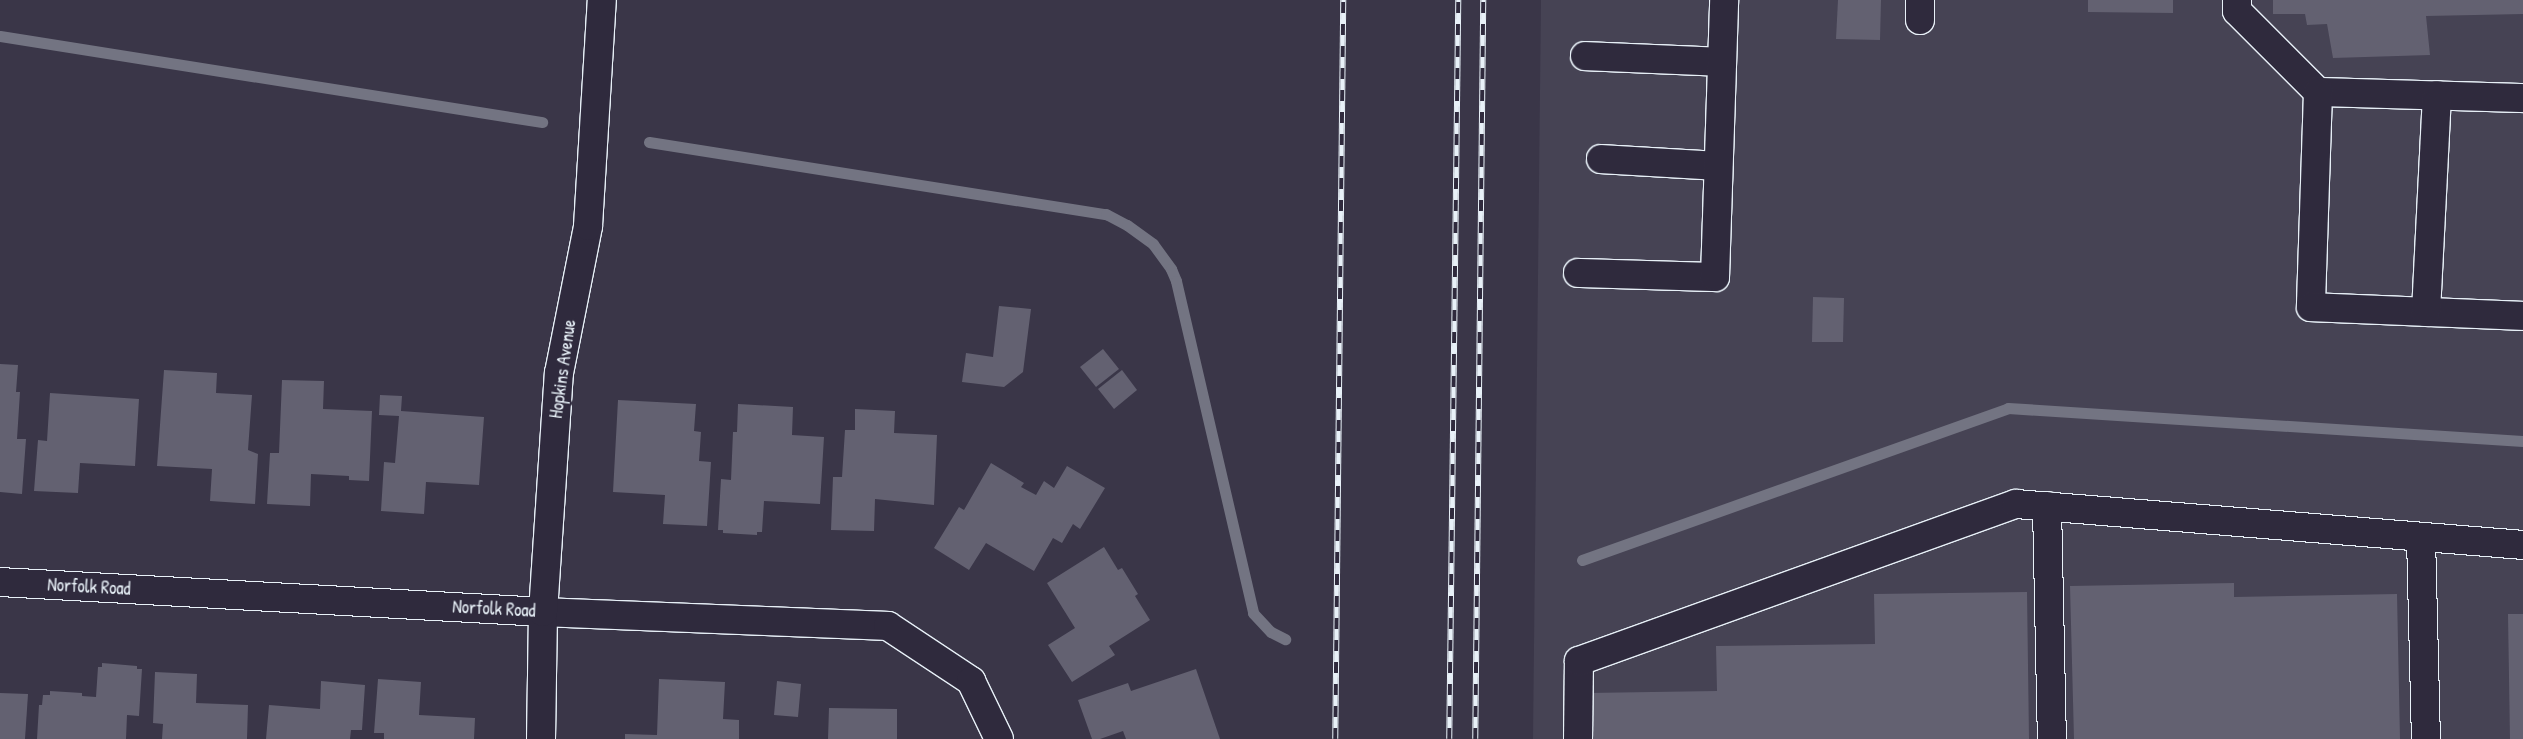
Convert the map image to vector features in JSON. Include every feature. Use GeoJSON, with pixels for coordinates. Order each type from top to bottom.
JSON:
{"type":"FeatureCollection","features":[{"type":"Feature","properties":{"kind":"street","name":"Hopkins Avenue"},"geometry":{"type":"LineString","coordinates":[[542,739],[543,612],[559,373],[588,226],[602,0]]}},
{"type":"Feature","properties":{"kind":"street"},"geometry":{"type":"LineString","coordinates":[[1578,273],[1715,277],[1724,0]]}},
{"type":"Feature","properties":{"kind":"street"},"geometry":{"type":"LineString","coordinates":[[2238,0],[2237,11],[2318,92],[2523,98]]}},
{"type":"Feature","properties":{"kind":"street"},"geometry":{"type":"LineString","coordinates":[[1585,56],[1722,62]]}},
{"type":"Feature","properties":{"kind":"street"},"geometry":{"type":"LineString","coordinates":[[2318,92],[2312,307],[2523,316]]}},
{"type":"Feature","properties":{"kind":"street"},"geometry":{"type":"LineString","coordinates":[[2426,312],[2436,95]]}},
{"type":"Feature","properties":{"kind":"street"},"geometry":{"type":"LineString","coordinates":[[1601,159],[1718,166]]}},
{"type":"Feature","properties":{"kind":"street"},"geometry":{"type":"LineString","coordinates":[[1578,739],[1579,661],[2016,504],[2523,545]]}},
{"type":"Feature","properties":{"kind":"street"},"geometry":{"type":"LineString","coordinates":[[2047,506],[2052,739]]}},
{"type":"Feature","properties":{"kind":"street"},"geometry":{"type":"LineString","coordinates":[[2420,537],[2426,739]]}},
{"type":"Feature","properties":{"kind":"street","name":"Norfolk Road"},"geometry":{"type":"LineString","coordinates":[[0,582],[543,612],[888,626],[971,681],[999,739]]}},
{"type":"Feature","properties":{"kind":"shaded area"},"geometry":{"type":"Polygon","coordinates":[[[1541,0],[2523,0],[2523,739],[1533,739],[1541,0]]]}},
{"type":"Feature","properties":{"kind":"building"},"geometry":{"type":"Polygon","coordinates":[[[1838,0],[1881,0],[1880,40],[1836,39],[1838,0]]]}},
{"type":"Feature","properties":{"kind":"building"},"geometry":{"type":"Polygon","coordinates":[[[2088,0],[2173,0],[2173,13],[2088,12],[2088,0]]]}},
{"type":"Feature","properties":{"kind":"building"},"geometry":{"type":"Polygon","coordinates":[[[2273,0],[2523,0],[2523,14],[2426,16],[2430,55],[2333,58],[2327,24],[2307,25],[2305,14],[2273,14],[2273,0]]]}},
{"type":"Feature","properties":{"kind":"building"},"geometry":{"type":"Polygon","coordinates":[[[1813,297],[1844,298],[1843,342],[1812,342],[1813,297]]]}},
{"type":"Feature","properties":{"kind":"building"},"geometry":{"type":"Polygon","coordinates":[[[999,306],[1031,309],[1023,372],[1004,387],[962,382],[966,353],[993,357],[999,306]]]}},
{"type":"Feature","properties":{"kind":"building"},"geometry":{"type":"Polygon","coordinates":[[[1103,349],[1119,369],[1096,387],[1080,367],[1103,349]]]}},
{"type":"Feature","properties":{"kind":"building"},"geometry":{"type":"Polygon","coordinates":[[[0,364],[18,365],[16,392],[20,392],[17,439],[26,439],[22,494],[0,492],[0,364]]]}},
{"type":"Feature","properties":{"kind":"building"},"geometry":{"type":"Polygon","coordinates":[[[164,370],[217,373],[216,393],[252,395],[248,450],[258,454],[255,504],[210,501],[212,469],[157,466],[164,370]]]}},
{"type":"Feature","properties":{"kind":"building"},"geometry":{"type":"Polygon","coordinates":[[[1122,370],[1137,390],[1114,409],[1098,389],[1122,370]]]}},
{"type":"Feature","properties":{"kind":"building"},"geometry":{"type":"Polygon","coordinates":[[[282,380],[324,381],[323,409],[372,411],[369,481],[349,480],[349,476],[311,474],[310,506],[267,504],[270,453],[279,453],[282,380]]]}},
{"type":"Feature","properties":{"kind":"building"},"geometry":{"type":"Polygon","coordinates":[[[50,393],[139,399],[135,466],[80,463],[78,493],[34,491],[38,440],[47,441],[50,393]]]}},
{"type":"Feature","properties":{"kind":"building"},"geometry":{"type":"Polygon","coordinates":[[[380,395],[402,396],[401,411],[484,417],[479,485],[426,482],[424,514],[381,511],[384,462],[395,463],[399,416],[379,415],[380,395]]]}},
{"type":"Feature","properties":{"kind":"building"},"geometry":{"type":"Polygon","coordinates":[[[618,400],[696,404],[694,431],[701,432],[699,461],[711,462],[707,526],[663,524],[665,495],[613,492],[618,400]]]}},
{"type":"Feature","properties":{"kind":"building"},"geometry":{"type":"Polygon","coordinates":[[[738,404],[793,407],[792,435],[824,437],[820,504],[764,501],[762,532],[757,532],[757,535],[723,533],[723,530],[718,530],[721,479],[731,480],[733,432],[737,432],[738,404]]]}},
{"type":"Feature","properties":{"kind":"building"},"geometry":{"type":"Polygon","coordinates":[[[855,409],[895,411],[894,433],[937,435],[934,505],[875,499],[874,531],[831,530],[833,477],[842,477],[845,430],[855,430],[855,409]]]}},
{"type":"Feature","properties":{"kind":"building"},"geometry":{"type":"Polygon","coordinates":[[[991,463],[1024,483],[1021,487],[1036,495],[1044,481],[1054,488],[1067,466],[1105,488],[1080,529],[1073,524],[1062,543],[1053,538],[1034,571],[986,543],[969,570],[934,548],[959,507],[964,510],[991,463]]]}},
{"type":"Feature","properties":{"kind":"building"},"geometry":{"type":"Polygon","coordinates":[[[1104,547],[1118,570],[1122,568],[1138,594],[1135,596],[1150,620],[1109,646],[1115,655],[1072,682],[1048,645],[1075,628],[1047,583],[1104,547]]]}},
{"type":"Feature","properties":{"kind":"building"},"geometry":{"type":"Polygon","coordinates":[[[2234,583],[2234,597],[2397,594],[2400,739],[2074,739],[2070,586],[2234,583]]]}},
{"type":"Feature","properties":{"kind":"building"},"geometry":{"type":"Polygon","coordinates":[[[2027,592],[2029,739],[1589,739],[1588,693],[1717,691],[1716,646],[1875,644],[1874,594],[2027,592]]]}},
{"type":"Feature","properties":{"kind":"building"},"geometry":{"type":"Polygon","coordinates":[[[2508,614],[2523,614],[2523,739],[2510,739],[2508,614]]]}},
{"type":"Feature","properties":{"kind":"building"},"geometry":{"type":"Polygon","coordinates":[[[102,663],[137,666],[137,669],[142,669],[139,716],[127,715],[126,739],[37,739],[39,705],[42,705],[43,695],[50,695],[50,691],[82,693],[82,696],[96,697],[98,667],[102,667],[102,663]]]}},
{"type":"Feature","properties":{"kind":"building"},"geometry":{"type":"Polygon","coordinates":[[[1196,669],[1220,739],[1126,739],[1123,731],[1100,739],[1092,739],[1078,700],[1128,683],[1131,691],[1196,669]]]}},
{"type":"Feature","properties":{"kind":"building"},"geometry":{"type":"Polygon","coordinates":[[[155,672],[197,674],[196,703],[248,705],[247,739],[162,739],[163,724],[153,723],[155,672]]]}},
{"type":"Feature","properties":{"kind":"building"},"geometry":{"type":"Polygon","coordinates":[[[378,679],[421,682],[419,715],[475,718],[474,739],[384,739],[384,733],[374,733],[378,679]]]}},
{"type":"Feature","properties":{"kind":"building"},"geometry":{"type":"Polygon","coordinates":[[[659,679],[725,682],[723,719],[739,720],[739,739],[625,739],[625,734],[657,735],[659,679]]]}},
{"type":"Feature","properties":{"kind":"building"},"geometry":{"type":"Polygon","coordinates":[[[321,681],[365,685],[362,730],[351,730],[350,739],[266,739],[269,705],[320,709],[321,681]]]}},
{"type":"Feature","properties":{"kind":"building"},"geometry":{"type":"Polygon","coordinates":[[[777,681],[801,684],[798,717],[774,715],[777,681]]]}},
{"type":"Feature","properties":{"kind":"building"},"geometry":{"type":"Polygon","coordinates":[[[0,693],[28,694],[25,739],[0,739],[0,693]]]}},
{"type":"Feature","properties":{"kind":"building"},"geometry":{"type":"Polygon","coordinates":[[[829,708],[897,709],[897,739],[828,739],[829,708]]]}},
{"type":"Feature","properties":{"kind":"waterway"},"geometry":{"type":"LineString","coordinates":[[0,36],[542,122]]}},
{"type":"Feature","properties":{"kind":"waterway"},"geometry":{"type":"LineString","coordinates":[[649,142],[1106,214],[1127,225],[1153,244],[1171,269],[1176,281],[1253,613],[1271,632],[1285,639]]}},
{"type":"Feature","properties":{"kind":"waterway"},"geometry":{"type":"LineString","coordinates":[[1582,560],[2008,408],[2523,441]]}},
{"type":"Feature","properties":{"kind":"railway"},"geometry":{"type":"LineString","coordinates":[[1335,739],[1343,0]]}},
{"type":"Feature","properties":{"kind":"railway"},"geometry":{"type":"LineString","coordinates":[[1449,739],[1458,0]]}},
{"type":"Feature","properties":{"kind":"railway"},"geometry":{"type":"LineString","coordinates":[[1475,739],[1483,0]]}}]}
